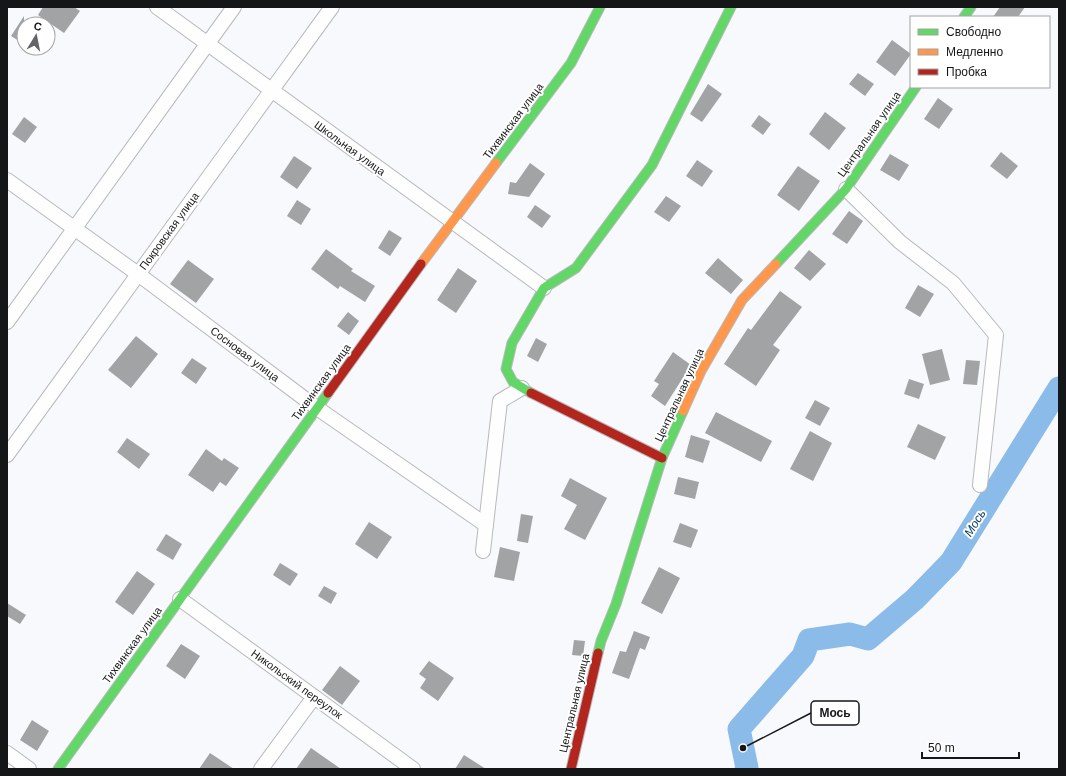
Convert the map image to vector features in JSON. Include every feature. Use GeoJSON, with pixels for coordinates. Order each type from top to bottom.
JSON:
{"type":"FeatureCollection","features":[{"type":"Feature","properties":{"kind":"street","name":"Школьная улица"},"geometry":{"type":"LineString","coordinates":[[156,7],[544,288]]}},
{"type":"Feature","properties":{"kind":"street"},"geometry":{"type":"LineString","coordinates":[[7,322],[234,7]]}},
{"type":"Feature","properties":{"kind":"street","name":"Покровская улица"},"geometry":{"type":"LineString","coordinates":[[7,455],[332,7]]}},
{"type":"Feature","properties":{"kind":"street","name":"Тихвинская улица"},"geometry":{"type":"LineString","coordinates":[[58,769],[452,222],[571,63],[600,7]]}},
{"type":"Feature","properties":{"kind":"street"},"geometry":{"type":"LineString","coordinates":[[662,458],[522,388],[513,382],[506,369],[512,343],[544,288],[576,268],[652,165],[731,7]]}},
{"type":"Feature","properties":{"kind":"street"},"geometry":{"type":"LineString","coordinates":[[965,16],[971,7]]}},
{"type":"Feature","properties":{"kind":"street","name":"Центральная улица"},"geometry":{"type":"LineString","coordinates":[[571,769],[601,641],[616,604],[662,458],[701,371],[742,300],[846,189],[915,88]]}},
{"type":"Feature","properties":{"kind":"street","name":"Сосновая улица"},"geometry":{"type":"LineString","coordinates":[[7,180],[138,274],[317,408],[486,525]]}},
{"type":"Feature","properties":{"kind":"street"},"geometry":{"type":"LineString","coordinates":[[846,189],[900,242],[953,283],[996,336],[980,485]]}},
{"type":"Feature","properties":{"kind":"street"},"geometry":{"type":"LineString","coordinates":[[484,551],[500,401],[522,388]]}},
{"type":"Feature","properties":{"kind":"street","name":"Никольский переулок"},"geometry":{"type":"LineString","coordinates":[[180,599],[413,769]]}},
{"type":"Feature","properties":{"kind":"street"},"geometry":{"type":"LineString","coordinates":[[261,769],[314,697]]}},
{"type":"Feature","properties":{"kind":"street"},"geometry":{"type":"LineString","coordinates":[[7,753],[29,769]]}},
{"type":"Feature","properties":{"kind":"building"},"geometry":{"type":"Polygon","coordinates":[[[43,7],[74,7],[80,11],[64,33],[56,27],[56,16],[38,15],[43,7]]]}},
{"type":"Feature","properties":{"kind":"building"},"geometry":{"type":"Polygon","coordinates":[[[1000,7],[1025,7],[1019,16],[994,16],[1000,7]]]}},
{"type":"Feature","properties":{"kind":"building"},"geometry":{"type":"Polygon","coordinates":[[[16,28],[16,39],[11,36],[16,28]]]}},
{"type":"Feature","properties":{"kind":"building"},"geometry":{"type":"Polygon","coordinates":[[[892,40],[910,53],[895,76],[876,62],[892,40]]]}},
{"type":"Feature","properties":{"kind":"building"},"geometry":{"type":"Polygon","coordinates":[[[858,73],[874,84],[865,96],[849,84],[858,73]]]}},
{"type":"Feature","properties":{"kind":"building"},"geometry":{"type":"Polygon","coordinates":[[[708,84],[722,94],[702,122],[690,114],[708,84]]]}},
{"type":"Feature","properties":{"kind":"building"},"geometry":{"type":"Polygon","coordinates":[[[938,98],[953,109],[939,129],[924,119],[938,98]]]}},
{"type":"Feature","properties":{"kind":"building"},"geometry":{"type":"Polygon","coordinates":[[[825,112],[846,128],[829,150],[809,134],[825,112]]]}},
{"type":"Feature","properties":{"kind":"building"},"geometry":{"type":"Polygon","coordinates":[[[759,115],[771,124],[763,135],[751,126],[759,115]]]}},
{"type":"Feature","properties":{"kind":"building"},"geometry":{"type":"Polygon","coordinates":[[[24,117],[37,127],[25,143],[12,134],[24,117]]]}},
{"type":"Feature","properties":{"kind":"building"},"geometry":{"type":"Polygon","coordinates":[[[1001,152],[1018,166],[1007,179],[990,166],[1001,152]]]}},
{"type":"Feature","properties":{"kind":"building"},"geometry":{"type":"Polygon","coordinates":[[[890,154],[909,165],[899,181],[880,170],[890,154]]]}},
{"type":"Feature","properties":{"kind":"building"},"geometry":{"type":"Polygon","coordinates":[[[294,156],[312,168],[297,189],[280,177],[294,156]]]}},
{"type":"Feature","properties":{"kind":"building"},"geometry":{"type":"Polygon","coordinates":[[[697,160],[713,171],[702,187],[686,176],[697,160]]]}},
{"type":"Feature","properties":{"kind":"building"},"geometry":{"type":"Polygon","coordinates":[[[530,163],[545,174],[529,197],[508,194],[510,182],[516,183],[530,163]]]}},
{"type":"Feature","properties":{"kind":"building"},"geometry":{"type":"Polygon","coordinates":[[[798,166],[820,181],[799,211],[777,195],[798,166]]]}},
{"type":"Feature","properties":{"kind":"building"},"geometry":{"type":"Polygon","coordinates":[[[666,196],[681,206],[669,222],[654,212],[666,196]]]}},
{"type":"Feature","properties":{"kind":"building"},"geometry":{"type":"Polygon","coordinates":[[[297,200],[311,209],[301,225],[287,216],[297,200]]]}},
{"type":"Feature","properties":{"kind":"building"},"geometry":{"type":"Polygon","coordinates":[[[535,205],[551,216],[542,228],[527,217],[535,205]]]}},
{"type":"Feature","properties":{"kind":"building"},"geometry":{"type":"Polygon","coordinates":[[[849,211],[863,221],[847,244],[832,234],[849,211]]]}},
{"type":"Feature","properties":{"kind":"building"},"geometry":{"type":"Polygon","coordinates":[[[389,230],[402,238],[390,256],[378,248],[389,230]]]}},
{"type":"Feature","properties":{"kind":"building"},"geometry":{"type":"Polygon","coordinates":[[[326,249],[353,269],[351,271],[375,286],[365,302],[340,286],[338,289],[311,269],[326,249]]]}},
{"type":"Feature","properties":{"kind":"building"},"geometry":{"type":"Polygon","coordinates":[[[809,250],[826,264],[810,281],[794,268],[809,250]]]}},
{"type":"Feature","properties":{"kind":"building"},"geometry":{"type":"Polygon","coordinates":[[[718,258],[743,280],[731,294],[705,273],[718,258]]]}},
{"type":"Feature","properties":{"kind":"building"},"geometry":{"type":"Polygon","coordinates":[[[188,260],[214,279],[196,303],[170,284],[188,260]]]}},
{"type":"Feature","properties":{"kind":"building"},"geometry":{"type":"Polygon","coordinates":[[[458,268],[477,281],[456,313],[437,300],[458,268]]]}},
{"type":"Feature","properties":{"kind":"building"},"geometry":{"type":"Polygon","coordinates":[[[918,285],[934,294],[920,317],[905,308],[918,285]]]}},
{"type":"Feature","properties":{"kind":"building"},"geometry":{"type":"Polygon","coordinates":[[[780,291],[802,307],[773,345],[780,350],[756,386],[724,364],[748,328],[751,330],[780,291]]]}},
{"type":"Feature","properties":{"kind":"building"},"geometry":{"type":"Polygon","coordinates":[[[348,312],[359,321],[349,335],[337,326],[348,312]]]}},
{"type":"Feature","properties":{"kind":"building"},"geometry":{"type":"Polygon","coordinates":[[[136,336],[158,354],[131,388],[108,370],[136,336]]]}},
{"type":"Feature","properties":{"kind":"building"},"geometry":{"type":"Polygon","coordinates":[[[536,338],[547,344],[538,362],[527,356],[536,338]]]}},
{"type":"Feature","properties":{"kind":"building"},"geometry":{"type":"Polygon","coordinates":[[[942,349],[950,380],[930,385],[922,354],[942,349]]]}},
{"type":"Feature","properties":{"kind":"building"},"geometry":{"type":"Polygon","coordinates":[[[673,352],[691,365],[665,406],[651,396],[659,384],[654,381],[673,352]]]}},
{"type":"Feature","properties":{"kind":"building"},"geometry":{"type":"Polygon","coordinates":[[[192,358],[207,368],[196,384],[181,373],[192,358]]]}},
{"type":"Feature","properties":{"kind":"building"},"geometry":{"type":"Polygon","coordinates":[[[966,360],[980,361],[977,385],[963,384],[966,360]]]}},
{"type":"Feature","properties":{"kind":"building"},"geometry":{"type":"Polygon","coordinates":[[[909,379],[924,384],[919,399],[904,394],[909,379]]]}},
{"type":"Feature","properties":{"kind":"building"},"geometry":{"type":"Polygon","coordinates":[[[815,400],[830,408],[820,426],[805,418],[815,400]]]}},
{"type":"Feature","properties":{"kind":"building"},"geometry":{"type":"Polygon","coordinates":[[[716,412],[772,441],[761,462],[705,433],[716,412]]]}},
{"type":"Feature","properties":{"kind":"building"},"geometry":{"type":"Polygon","coordinates":[[[918,424],[946,437],[935,460],[907,447],[918,424]]]}},
{"type":"Feature","properties":{"kind":"building"},"geometry":{"type":"Polygon","coordinates":[[[810,431],[832,443],[813,481],[790,469],[810,431]]]}},
{"type":"Feature","properties":{"kind":"building"},"geometry":{"type":"Polygon","coordinates":[[[691,435],[710,441],[703,463],[685,457],[691,435]]]}},
{"type":"Feature","properties":{"kind":"building"},"geometry":{"type":"Polygon","coordinates":[[[127,438],[150,454],[139,469],[117,452],[127,438]]]}},
{"type":"Feature","properties":{"kind":"building"},"geometry":{"type":"Polygon","coordinates":[[[206,449],[222,461],[224,458],[239,468],[226,486],[220,482],[213,492],[188,475],[206,449]]]}},
{"type":"Feature","properties":{"kind":"building"},"geometry":{"type":"Polygon","coordinates":[[[678,477],[699,482],[695,499],[674,494],[678,477]]]}},
{"type":"Feature","properties":{"kind":"building"},"geometry":{"type":"Polygon","coordinates":[[[570,478],[607,498],[585,540],[564,529],[577,505],[561,496],[570,478]]]}},
{"type":"Feature","properties":{"kind":"building"},"geometry":{"type":"Polygon","coordinates":[[[521,514],[533,516],[528,543],[517,541],[521,514]]]}},
{"type":"Feature","properties":{"kind":"building"},"geometry":{"type":"Polygon","coordinates":[[[369,522],[392,537],[377,559],[355,544],[369,522]]]}},
{"type":"Feature","properties":{"kind":"building"},"geometry":{"type":"Polygon","coordinates":[[[680,523],[698,530],[691,548],[673,542],[680,523]]]}},
{"type":"Feature","properties":{"kind":"building"},"geometry":{"type":"Polygon","coordinates":[[[166,534],[182,544],[173,560],[156,550],[166,534]]]}},
{"type":"Feature","properties":{"kind":"building"},"geometry":{"type":"Polygon","coordinates":[[[500,547],[520,552],[514,581],[494,577],[500,547]]]}},
{"type":"Feature","properties":{"kind":"building"},"geometry":{"type":"Polygon","coordinates":[[[280,563],[298,574],[290,586],[273,575],[280,563]]]}},
{"type":"Feature","properties":{"kind":"building"},"geometry":{"type":"Polygon","coordinates":[[[659,567],[680,578],[662,614],[641,603],[659,567]]]}},
{"type":"Feature","properties":{"kind":"building"},"geometry":{"type":"Polygon","coordinates":[[[137,571],[155,584],[133,615],[115,602],[137,571]]]}},
{"type":"Feature","properties":{"kind":"building"},"geometry":{"type":"Polygon","coordinates":[[[324,586],[337,593],[331,604],[318,596],[324,586]]]}},
{"type":"Feature","properties":{"kind":"building"},"geometry":{"type":"Polygon","coordinates":[[[7,603],[26,615],[20,624],[7,616],[7,603]]]}},
{"type":"Feature","properties":{"kind":"building"},"geometry":{"type":"Polygon","coordinates":[[[634,631],[650,637],[645,650],[640,648],[629,679],[612,673],[620,651],[626,652],[634,631]]]}},
{"type":"Feature","properties":{"kind":"building"},"geometry":{"type":"Polygon","coordinates":[[[574,640],[585,641],[583,656],[572,655],[574,640]]]}},
{"type":"Feature","properties":{"kind":"building"},"geometry":{"type":"Polygon","coordinates":[[[181,644],[200,656],[185,679],[166,666],[181,644]]]}},
{"type":"Feature","properties":{"kind":"building"},"geometry":{"type":"Polygon","coordinates":[[[429,661],[454,678],[438,701],[420,688],[426,679],[419,674],[429,661]]]}},
{"type":"Feature","properties":{"kind":"building"},"geometry":{"type":"Polygon","coordinates":[[[340,666],[360,681],[342,705],[322,690],[340,666]]]}},
{"type":"Feature","properties":{"kind":"building"},"geometry":{"type":"Polygon","coordinates":[[[32,720],[49,731],[37,751],[20,740],[32,720]]]}},
{"type":"Feature","properties":{"kind":"building"},"geometry":{"type":"Polygon","coordinates":[[[311,748],[341,769],[296,769],[311,748]]]}},
{"type":"Feature","properties":{"kind":"building"},"geometry":{"type":"Polygon","coordinates":[[[210,753],[234,769],[199,769],[210,753]]]}},
{"type":"Feature","properties":{"kind":"building"},"geometry":{"type":"Polygon","coordinates":[[[464,755],[486,769],[455,769],[464,755]]]}},
{"type":"Feature","properties":{"kind":"waterway","name":"Мось"},"geometry":{"type":"LineString","coordinates":[[746,769],[739,729],[803,656],[809,640],[850,634],[868,639],[915,599],[951,562],[1059,388]]}},
{"type":"Feature","properties":{"kind":"traffic: fast"},"geometry":{"type":"LineString","coordinates":[[496,163],[571,63],[600,7]]}},
{"type":"Feature","properties":{"kind":"traffic: fast"},"geometry":{"type":"LineString","coordinates":[[531,393],[513,382],[506,369],[512,343],[544,288],[576,268],[652,165],[731,7]]}},
{"type":"Feature","properties":{"kind":"traffic: fast"},"geometry":{"type":"LineString","coordinates":[[965,16],[971,7]]}},
{"type":"Feature","properties":{"kind":"traffic: fast"},"geometry":{"type":"LineString","coordinates":[[776,264],[846,189],[915,88]]}},
{"type":"Feature","properties":{"kind":"traffic: fast"},"geometry":{"type":"LineString","coordinates":[[58,769],[328,393]]}},
{"type":"Feature","properties":{"kind":"traffic: fast"},"geometry":{"type":"LineString","coordinates":[[598,653],[601,641],[616,604],[662,458],[683,411]]}},
{"type":"Feature","properties":{"kind":"traffic: slow"},"geometry":{"type":"LineString","coordinates":[[421,264],[496,163]]}},
{"type":"Feature","properties":{"kind":"traffic: slow"},"geometry":{"type":"LineString","coordinates":[[683,411],[701,371],[742,300],[776,264]]}},
{"type":"Feature","properties":{"kind":"traffic: jam"},"geometry":{"type":"LineString","coordinates":[[328,393],[421,264]]}},
{"type":"Feature","properties":{"kind":"traffic: jam"},"geometry":{"type":"LineString","coordinates":[[531,393],[662,458]]}},
{"type":"Feature","properties":{"kind":"traffic: jam"},"geometry":{"type":"LineString","coordinates":[[571,769],[598,653]]}},
{"type":"Feature","properties":{"kind":"place","name":"Мось"},"geometry":{"type":"Point","coordinates":[743,748]}}]}
